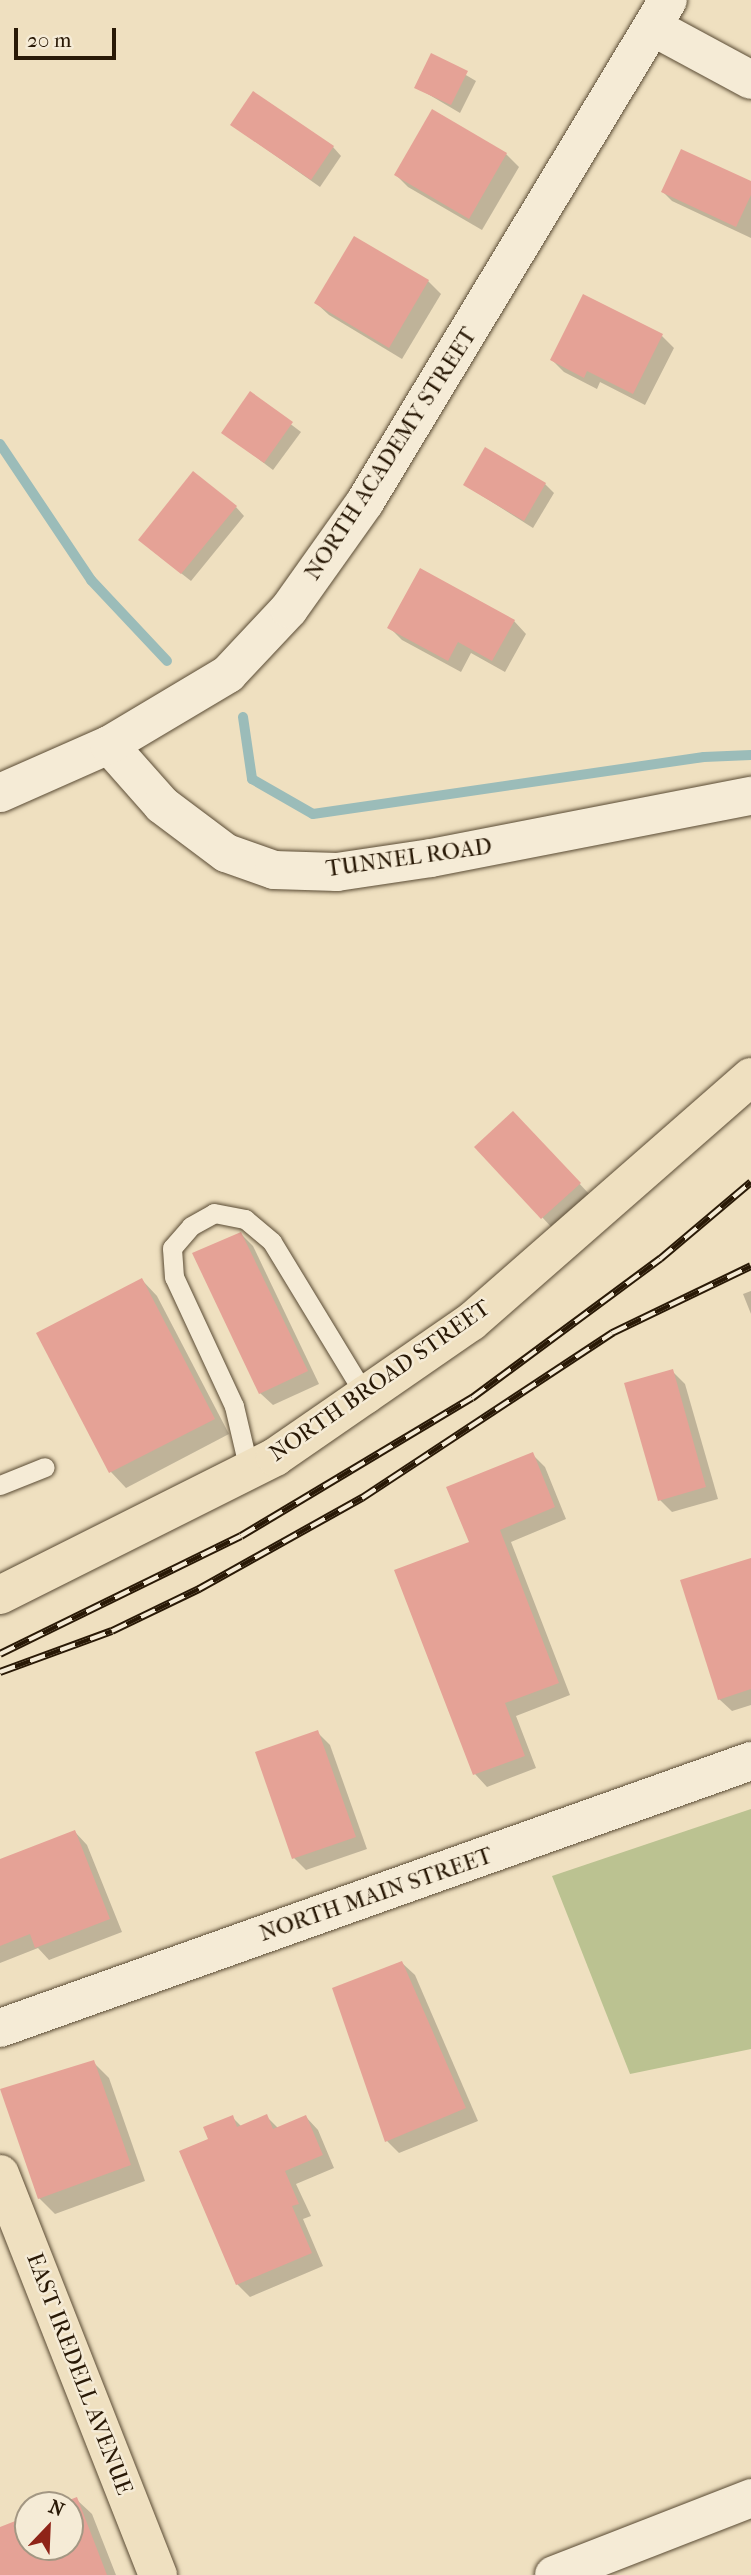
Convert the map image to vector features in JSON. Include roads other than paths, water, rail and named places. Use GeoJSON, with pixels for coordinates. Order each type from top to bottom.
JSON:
{"type":"FeatureCollection","features":[{"type":"Feature","properties":{"kind":"main road","name":"NORTH BROAD STREET"},"geometry":{"type":"LineString","coordinates":[[0,1595],[249,1471],[471,1322],[751,1077]]}},
{"type":"Feature","properties":{"kind":"main road","name":"EAST IREDELL AVENUE"},"geometry":{"type":"LineString","coordinates":[[0,2174],[158,2575]]}},
{"type":"Feature","properties":{"kind":"street"},"geometry":{"type":"LineString","coordinates":[[661,14],[751,80]]}},
{"type":"Feature","properties":{"kind":"street","name":"NORTH ACADEMY STREET"},"geometry":{"type":"LineString","coordinates":[[0,793],[109,745],[228,674],[289,609],[365,502],[661,14]]}},
{"type":"Feature","properties":{"kind":"street","name":"TUNNEL ROAD"},"geometry":{"type":"LineString","coordinates":[[109,745],[162,805],[226,853],[274,870],[337,872],[391,864],[751,796]]}},
{"type":"Feature","properties":{"kind":"street","name":"NORTH MAIN STREET"},"geometry":{"type":"LineString","coordinates":[[0,2028],[751,1761]]}},
{"type":"Feature","properties":{"kind":"street"},"geometry":{"type":"LineString","coordinates":[[554,2575],[751,2498]]}},
{"type":"Feature","properties":{"kind":"lane"},"geometry":{"type":"LineString","coordinates":[[249,1471],[234,1406],[174,1277],[172,1248],[191,1226],[214,1213],[244,1219],[272,1242],[365,1395]]}},
{"type":"Feature","properties":{"kind":"lane"},"geometry":{"type":"LineString","coordinates":[[0,1485],[45,1467]]}},
{"type":"Feature","properties":{"kind":"waterway"},"geometry":{"type":"LineString","coordinates":[[0,444],[91,580],[167,661]]}},
{"type":"Feature","properties":{"kind":"waterway"},"geometry":{"type":"LineString","coordinates":[[243,717],[252,779],[313,814],[704,757],[751,755]]}},
{"type":"Feature","properties":{"kind":"railway"},"geometry":{"type":"LineString","coordinates":[[0,1654],[241,1536],[472,1398],[660,1259],[751,1182]]}},
{"type":"Feature","properties":{"kind":"railway"},"geometry":{"type":"LineString","coordinates":[[0,1672],[112,1631],[199,1589],[362,1498],[612,1333],[751,1266]]}}]}
